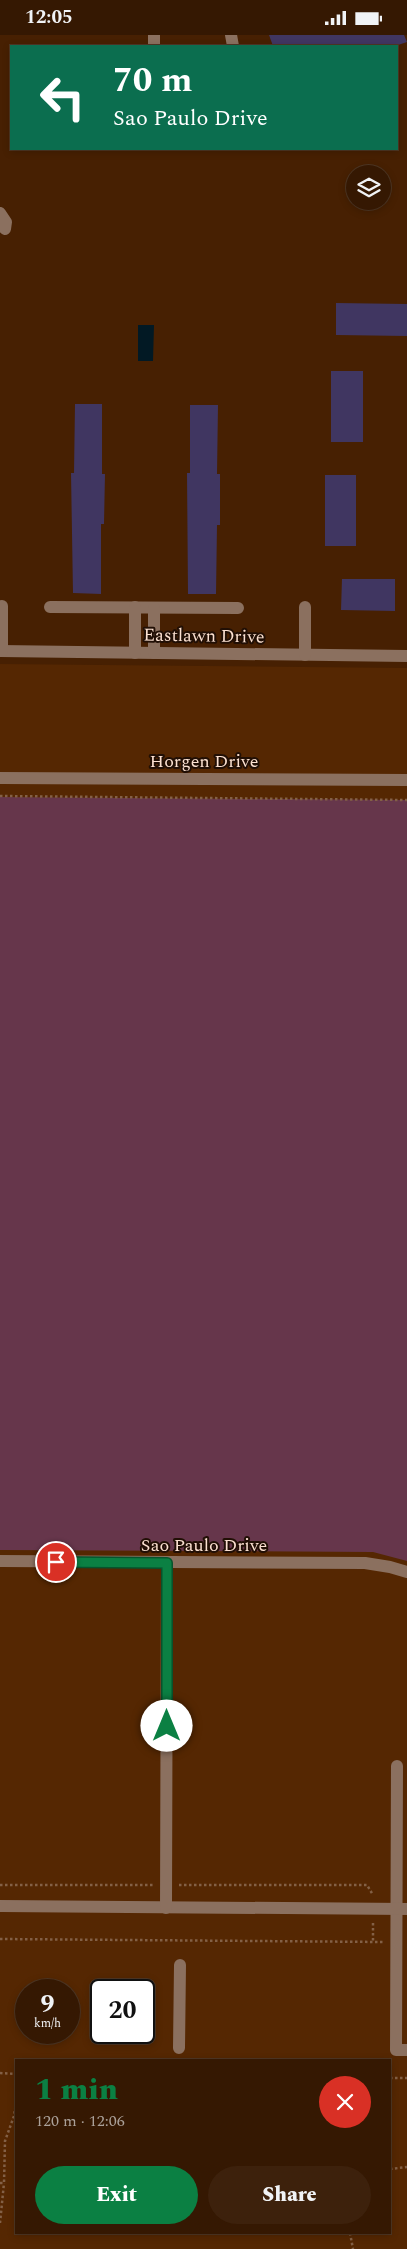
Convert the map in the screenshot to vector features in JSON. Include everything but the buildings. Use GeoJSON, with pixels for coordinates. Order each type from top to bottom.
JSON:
{"type":"FeatureCollection","features":[{"type":"Feature","properties":{"kind":"street"},"geometry":{"type":"LineString","coordinates":[[0,213],[6,222],[5,229]]}},
{"type":"Feature","properties":{"kind":"street"},"geometry":{"type":"LineString","coordinates":[[1,651],[2,606]]}},
{"type":"Feature","properties":{"kind":"street"},"geometry":{"type":"LineString","coordinates":[[50,607],[238,608]]}},
{"type":"Feature","properties":{"kind":"street"},"geometry":{"type":"LineString","coordinates":[[135,607],[135,653]]}},
{"type":"Feature","properties":{"kind":"street"},"geometry":{"type":"LineString","coordinates":[[305,607],[305,655]]}},
{"type":"Feature","properties":{"kind":"street"},"geometry":{"type":"LineString","coordinates":[[154,608],[154,653]]}},
{"type":"Feature","properties":{"kind":"street","name":"Eastlawn Drive"},"geometry":{"type":"LineString","coordinates":[[1,651],[407,656]]}},
{"type":"Feature","properties":{"kind":"street","name":"Horgen Drive"},"geometry":{"type":"LineString","coordinates":[[0,778],[407,780]]}},
{"type":"Feature","properties":{"kind":"street","name":"Sao Paulo Drive"},"geometry":{"type":"LineString","coordinates":[[0,1561],[365,1563],[407,1572]]}},
{"type":"Feature","properties":{"kind":"street"},"geometry":{"type":"LineString","coordinates":[[166,1908],[167,1563]]}},
{"type":"Feature","properties":{"kind":"street"},"geometry":{"type":"LineString","coordinates":[[397,1766],[402,1909],[396,2050],[407,2050]]}},
{"type":"Feature","properties":{"kind":"street"},"geometry":{"type":"LineString","coordinates":[[0,1906],[402,1909]]}},
{"type":"Feature","properties":{"kind":"street"},"geometry":{"type":"LineString","coordinates":[[179,2048],[180,1965]]}},
{"type":"Feature","properties":{"kind":"path"},"geometry":{"type":"LineString","coordinates":[[0,796],[407,800]]}},
{"type":"Feature","properties":{"kind":"path"},"geometry":{"type":"LineString","coordinates":[[0,1885],[367,1885]]}},
{"type":"Feature","properties":{"kind":"path"},"geometry":{"type":"LineString","coordinates":[[0,1939],[384,1942],[384,1949]]}},
{"type":"Feature","properties":{"kind":"path"},"geometry":{"type":"LineString","coordinates":[[0,2073],[15,2074]]}},
{"type":"Feature","properties":{"kind":"path"},"geometry":{"type":"LineString","coordinates":[[391,2077],[407,2078]]}},
{"type":"Feature","properties":{"kind":"path"},"geometry":{"type":"LineString","coordinates":[[0,2223],[5,2141],[15,2110]]}},
{"type":"Feature","properties":{"kind":"path"},"geometry":{"type":"LineString","coordinates":[[391,2169],[407,2167]]}},
{"type":"Feature","properties":{"kind":"path"},"geometry":{"type":"LineString","coordinates":[[350,2234],[353,2249]]}},
{"type":"Feature","properties":{"kind":"shaded area"},"geometry":{"type":"Polygon","coordinates":[[[0,664],[407,668],[407,2249],[0,2249],[0,664]]]}},
{"type":"Feature","properties":{"kind":"shaded area"},"geometry":{"type":"Polygon","coordinates":[[[0,797],[407,800],[407,1561],[373,1552],[0,1550],[0,797]]]}},
{"type":"Feature","properties":{"kind":"water"},"geometry":{"type":"Polygon","coordinates":[[[138,325],[154,325],[153,361],[138,361],[138,325]]]}},
{"type":"Feature","properties":{"kind":"route"},"geometry":{"type":"LineString","coordinates":[[56,1562],[167,1563],[167,1726]]}}]}
